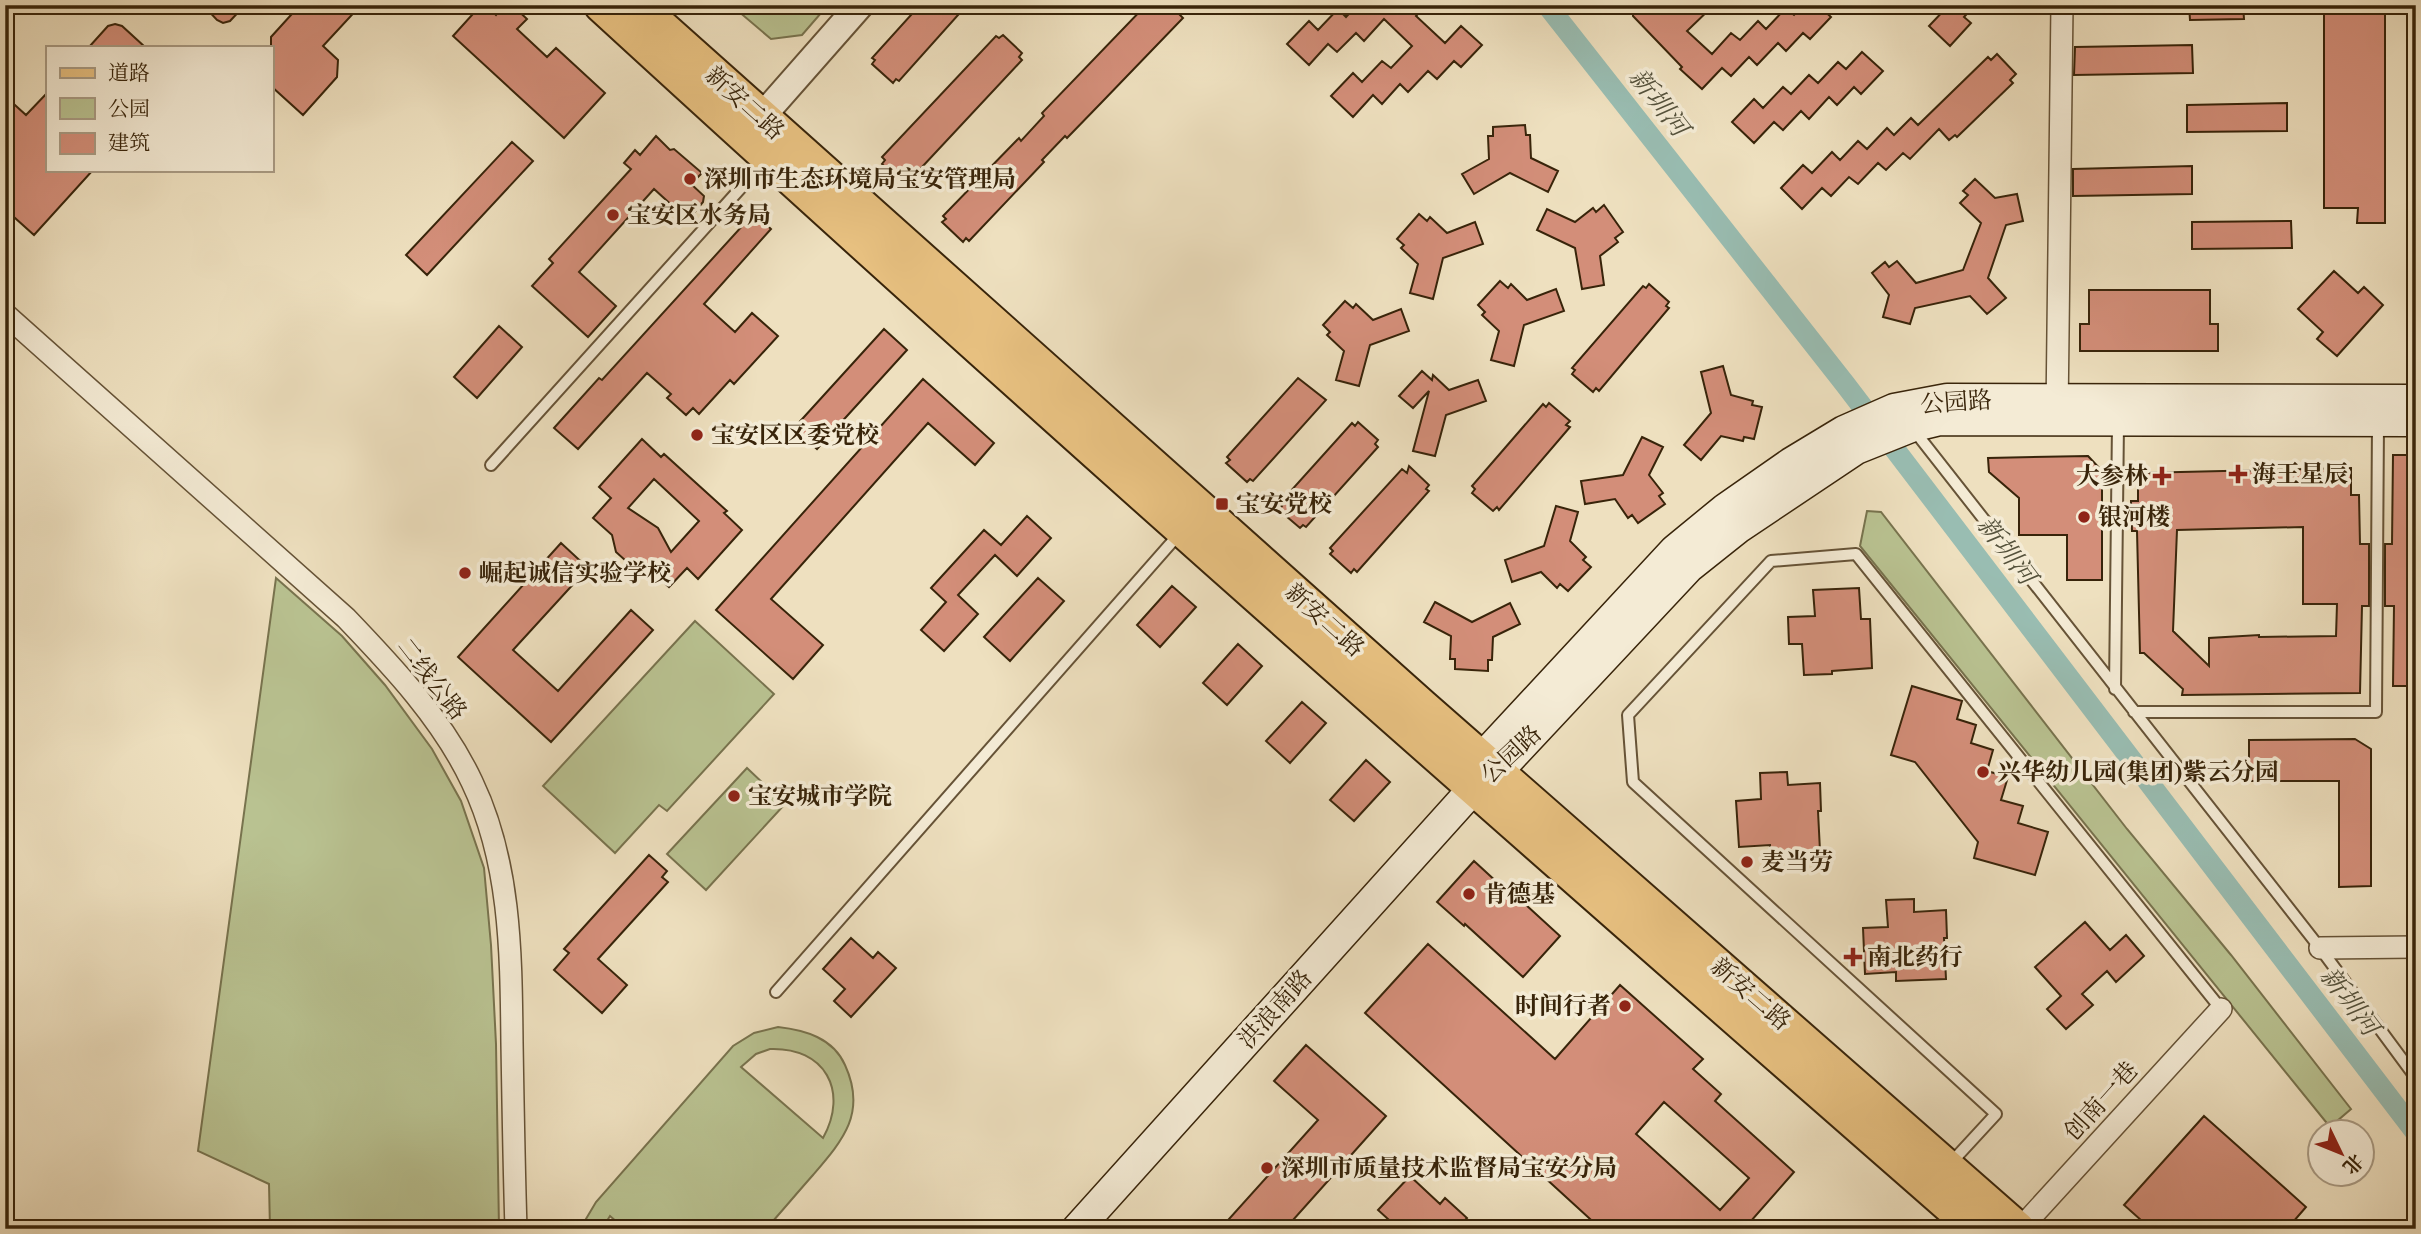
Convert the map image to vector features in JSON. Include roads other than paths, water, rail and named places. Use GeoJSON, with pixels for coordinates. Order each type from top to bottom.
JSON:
{"type":"FeatureCollection","features":[{"type":"Feature","properties":{"kind":"main road","name":"新安二路"},"geometry":{"type":"LineString","coordinates":[[601,5],[757,137],[1484,773],[2019,1229]]}},
{"type":"Feature","properties":{"kind":"main road","name":"新安二路"},"geometry":{"type":"LineString","coordinates":[[637,5],[757,137],[1182,530],[1484,773],[1976,1229]]}},
{"type":"Feature","properties":{"kind":"main road","name":"公园路"},"geometry":{"type":"LineString","coordinates":[[1484,773],[1689,567],[1850,440],[1903,418],[1940,420],[2057,410],[2416,400]]}},
{"type":"Feature","properties":{"kind":"main road","name":"公园路"},"geometry":{"type":"LineString","coordinates":[[2057,410],[2118,420],[2416,421]]}},
{"type":"Feature","properties":{"kind":"main road","name":"洪浪南路"},"geometry":{"type":"LineString","coordinates":[[1077,1229],[1484,773]]}},
{"type":"Feature","properties":{"kind":"street"},"geometry":{"type":"LineString","coordinates":[[757,137],[860,5]]}},
{"type":"Feature","properties":{"kind":"street"},"geometry":{"type":"LineString","coordinates":[[2057,410],[2062,5]]}},
{"type":"Feature","properties":{"kind":"street","name":"二线公路"},"geometry":{"type":"LineString","coordinates":[[5,314],[346,618],[387,661],[422,704],[471,779],[499,855],[509,933],[516,1229]]}},
{"type":"Feature","properties":{"kind":"street"},"geometry":{"type":"LineString","coordinates":[[2320,948],[2416,947]]}},
{"type":"Feature","properties":{"kind":"street","name":"创南一巷"},"geometry":{"type":"LineString","coordinates":[[2019,1229],[2221,1009]]}},
{"type":"Feature","properties":{"kind":"lane"},"geometry":{"type":"LineString","coordinates":[[491,465],[757,137]]}},
{"type":"Feature","properties":{"kind":"lane"},"geometry":{"type":"LineString","coordinates":[[1903,418],[2320,948],[2416,1078]]}},
{"type":"Feature","properties":{"kind":"lane"},"geometry":{"type":"LineString","coordinates":[[2115,689],[2118,420]]}},
{"type":"Feature","properties":{"kind":"lane"},"geometry":{"type":"LineString","coordinates":[[2134,712],[2376,712],[2378,421]]}},
{"type":"Feature","properties":{"kind":"lane"},"geometry":{"type":"LineString","coordinates":[[776,992],[1182,530]]}},
{"type":"Feature","properties":{"kind":"lane"},"geometry":{"type":"LineString","coordinates":[[1947,1167],[1996,1114],[1633,782],[1628,715],[1771,561],[1856,554],[2221,1009]]}},
{"type":"Feature","properties":{"kind":"waterway","name":"新圳河"},"geometry":{"type":"LineString","coordinates":[[1547,5],[1845,384],[2416,1133]]}},
{"type":"Feature","properties":{"kind":"place","name":"深圳市生态环境局宝安管理局"},"geometry":{"type":"Point","coordinates":[690,179]}},
{"type":"Feature","properties":{"kind":"place","name":"宝安区水务局"},"geometry":{"type":"Point","coordinates":[613,215]}},
{"type":"Feature","properties":{"kind":"place","name":"宝安区区委党校"},"geometry":{"type":"Point","coordinates":[697,435]}},
{"type":"Feature","properties":{"kind":"place","name":"海王星辰"},"geometry":{"type":"Point","coordinates":[2238,474]}},
{"type":"Feature","properties":{"kind":"place","name":"大参林"},"geometry":{"type":"Point","coordinates":[2162,476]}},
{"type":"Feature","properties":{"kind":"place","name":"宝安党校"},"geometry":{"type":"Point","coordinates":[1222,504]}},
{"type":"Feature","properties":{"kind":"place","name":"银河楼"},"geometry":{"type":"Point","coordinates":[2084,517]}},
{"type":"Feature","properties":{"kind":"place","name":"崛起诚信实验学校"},"geometry":{"type":"Point","coordinates":[465,573]}},
{"type":"Feature","properties":{"kind":"place","name":"兴华幼儿园(集团)紫云分园"},"geometry":{"type":"Point","coordinates":[1983,772]}},
{"type":"Feature","properties":{"kind":"place","name":"宝安城市学院"},"geometry":{"type":"Point","coordinates":[734,796]}},
{"type":"Feature","properties":{"kind":"place","name":"麦当劳"},"geometry":{"type":"Point","coordinates":[1747,862]}},
{"type":"Feature","properties":{"kind":"place","name":"肯德基"},"geometry":{"type":"Point","coordinates":[1469,894]}},
{"type":"Feature","properties":{"kind":"place","name":"南北药行"},"geometry":{"type":"Point","coordinates":[1853,957]}},
{"type":"Feature","properties":{"kind":"place","name":"时间行者"},"geometry":{"type":"Point","coordinates":[1625,1006]}},
{"type":"Feature","properties":{"kind":"place","name":"深圳市质量技术监督局宝安分局"},"geometry":{"type":"Point","coordinates":[1267,1168]}}]}
